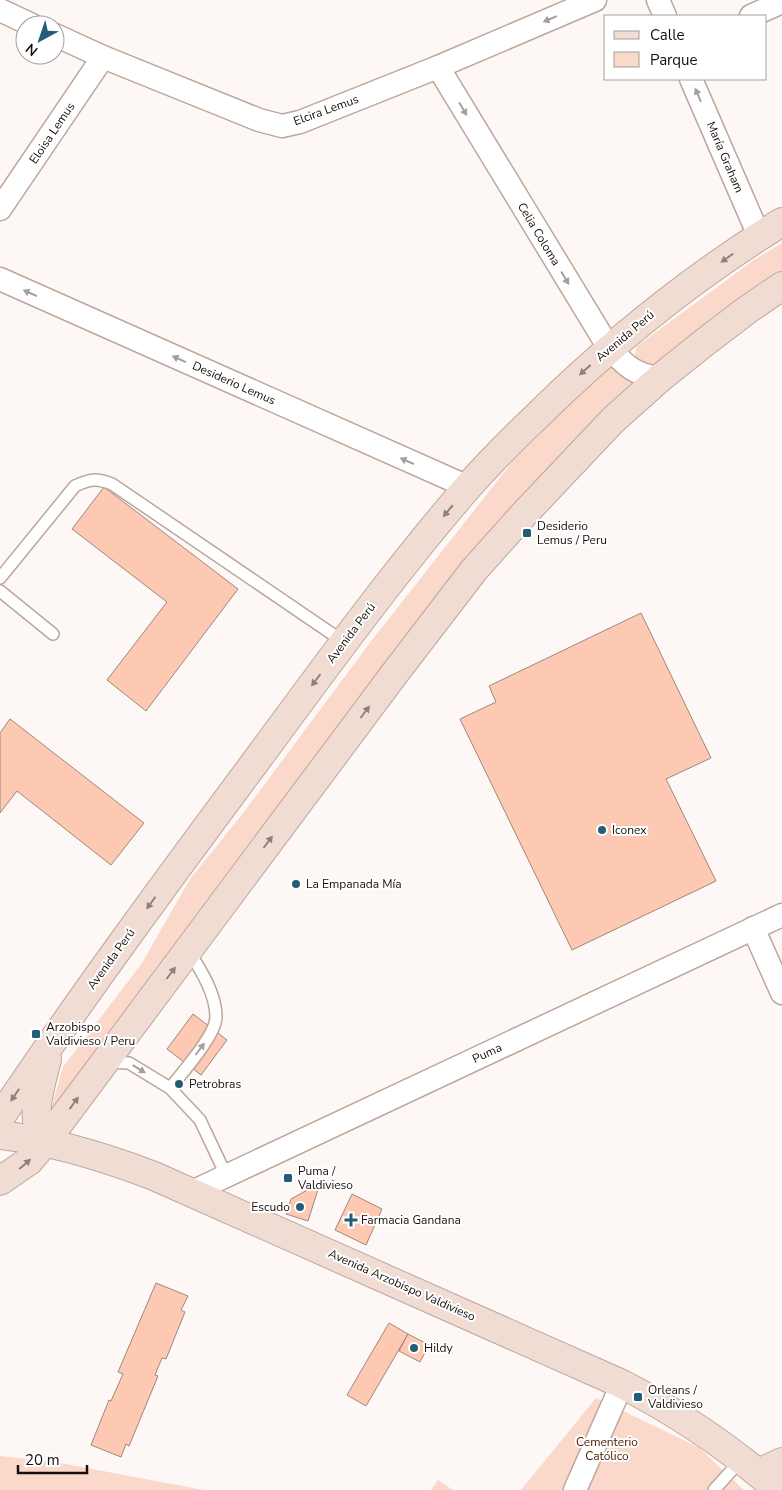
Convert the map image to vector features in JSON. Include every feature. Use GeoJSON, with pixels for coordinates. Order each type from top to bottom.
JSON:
{"type":"FeatureCollection","features":[{"type":"Feature","properties":{"kind":"main road","name":"Avenida Perú"},"geometry":{"type":"LineString","coordinates":[[0,1118],[180,864],[344,642],[385,588],[468,488],[532,421],[609,348],[676,294],[782,222]]}},
{"type":"Feature","properties":{"kind":"main road"},"geometry":{"type":"LineString","coordinates":[[0,1181],[29,1161],[45,1142],[474,570],[613,420],[660,378],[747,310],[782,286]]}},
{"type":"Feature","properties":{"kind":"main road"},"geometry":{"type":"LineString","coordinates":[[45,1142],[37,1124],[37,1108],[51,1044]]}},
{"type":"Feature","properties":{"kind":"main road","name":"Avenida Arzobispo Valdivieso"},"geometry":{"type":"LineString","coordinates":[[0,1135],[45,1142],[120,1163],[192,1192],[622,1384],[683,1417],[765,1471]]}},
{"type":"Feature","properties":{"kind":"street","name":"Elcira Lemus"},"geometry":{"type":"LineString","coordinates":[[65,40],[103,58],[259,120],[282,126],[300,122],[438,67],[595,0]]}},
{"type":"Feature","properties":{"kind":"street"},"geometry":{"type":"LineString","coordinates":[[658,0],[665,15]]}},
{"type":"Feature","properties":{"kind":"street"},"geometry":{"type":"LineString","coordinates":[[753,15],[782,2]]}},
{"type":"Feature","properties":{"kind":"street"},"geometry":{"type":"LineString","coordinates":[[0,10],[15,17]]}},
{"type":"Feature","properties":{"kind":"street","name":"Eloisa Lemus"},"geometry":{"type":"LineString","coordinates":[[0,209],[103,58]]}},
{"type":"Feature","properties":{"kind":"street","name":"Celia Coloma"},"geometry":{"type":"LineString","coordinates":[[438,67],[609,348],[632,371],[646,377],[660,378]]}},
{"type":"Feature","properties":{"kind":"street","name":"María Graham"},"geometry":{"type":"LineString","coordinates":[[692,80],[759,236]]}},
{"type":"Feature","properties":{"kind":"street","name":"Desiderio Lemus"},"geometry":{"type":"LineString","coordinates":[[0,279],[468,488]]}},
{"type":"Feature","properties":{"kind":"street","name":"Puma"},"geometry":{"type":"LineString","coordinates":[[192,1192],[782,914]]}},
{"type":"Feature","properties":{"kind":"street"},"geometry":{"type":"LineString","coordinates":[[753,928],[782,993]]}},
{"type":"Feature","properties":{"kind":"street"},"geometry":{"type":"LineString","coordinates":[[575,1490],[622,1384]]}},
{"type":"Feature","properties":{"kind":"lane"},"geometry":{"type":"LineString","coordinates":[[0,578],[75,486],[87,480],[99,479],[112,484],[344,642]]}},
{"type":"Feature","properties":{"kind":"lane"},"geometry":{"type":"LineString","coordinates":[[0,591],[53,634]]}},
{"type":"Feature","properties":{"kind":"lane"},"geometry":{"type":"LineString","coordinates":[[170,1088],[211,1033],[216,1018],[212,998],[201,970],[188,950]]}},
{"type":"Feature","properties":{"kind":"lane"},"geometry":{"type":"LineString","coordinates":[[104,1062],[129,1063],[170,1088],[200,1120],[226,1175]]}},
{"type":"Feature","properties":{"kind":"lane"},"geometry":{"type":"LineString","coordinates":[[714,1490],[765,1471]]}},
{"type":"Feature","properties":{"kind":"green space"},"geometry":{"type":"Polygon","coordinates":[[[782,243],[782,274],[663,365],[640,368],[634,359],[637,346],[754,260],[782,243]]]}},
{"type":"Feature","properties":{"kind":"green space"},"geometry":{"type":"Polygon","coordinates":[[[612,362],[629,381],[640,383],[54,1120],[52,1106],[63,1067],[142,963],[190,879],[244,812],[372,640],[513,461],[612,362]]]}},
{"type":"Feature","properties":{"kind":"green space","name":"Cementerio Católico"},"geometry":{"type":"Polygon","coordinates":[[[596,1398],[698,1447],[744,1490],[521,1490],[596,1398]]]}},
{"type":"Feature","properties":{"kind":"green space"},"geometry":{"type":"Polygon","coordinates":[[[0,1456],[55,1462],[204,1490],[0,1490],[0,1456]]]}},
{"type":"Feature","properties":{"kind":"green space"},"geometry":{"type":"Polygon","coordinates":[[[438,1480],[453,1490],[431,1490],[438,1480]]]}},
{"type":"Feature","properties":{"kind":"building"},"geometry":{"type":"Polygon","coordinates":[[[104,487],[238,589],[146,711],[107,680],[167,602],[72,529],[104,487]]]}},
{"type":"Feature","properties":{"kind":"building","name":"Iconex"},"geometry":{"type":"Polygon","coordinates":[[[641,613],[711,758],[666,779],[716,881],[572,950],[460,719],[496,702],[489,686],[641,613]]]}},
{"type":"Feature","properties":{"kind":"building"},"geometry":{"type":"Polygon","coordinates":[[[10,719],[144,823],[111,865],[17,791],[0,813],[0,733],[10,719]]]}},
{"type":"Feature","properties":{"kind":"building"},"geometry":{"type":"Polygon","coordinates":[[[193,1014],[227,1040],[201,1075],[167,1049],[193,1014]]]}},
{"type":"Feature","properties":{"kind":"building","name":"Escudo"},"geometry":{"type":"Polygon","coordinates":[[[320,1183],[308,1221],[286,1214],[291,1199],[320,1183]]]}},
{"type":"Feature","properties":{"kind":"building"},"geometry":{"type":"Polygon","coordinates":[[[352,1194],[382,1209],[366,1245],[335,1230],[352,1194]]]}},
{"type":"Feature","properties":{"kind":"building"},"geometry":{"type":"Polygon","coordinates":[[[156,1283],[188,1296],[181,1310],[185,1312],[166,1359],[162,1358],[155,1375],[158,1376],[129,1446],[126,1444],[121,1457],[91,1445],[109,1400],[111,1401],[123,1374],[118,1372],[156,1283]]]}},
{"type":"Feature","properties":{"kind":"building"},"geometry":{"type":"Polygon","coordinates":[[[389,1323],[408,1334],[366,1406],[347,1395],[389,1323]]]}},
{"type":"Feature","properties":{"kind":"building","name":"Hildy"},"geometry":{"type":"Polygon","coordinates":[[[408,1334],[429,1345],[420,1362],[399,1351],[408,1334]]]}},
{"type":"Feature","properties":{"kind":"place","name":"Desiderio Lemus / Peru"},"geometry":{"type":"Point","coordinates":[527,533]}},
{"type":"Feature","properties":{"kind":"place","name":"Iconex"},"geometry":{"type":"Point","coordinates":[602,830]}},
{"type":"Feature","properties":{"kind":"place","name":"La Empanada Mía"},"geometry":{"type":"Point","coordinates":[296,884]}},
{"type":"Feature","properties":{"kind":"place","name":"Arzobispo Valdivieso / Peru"},"geometry":{"type":"Point","coordinates":[36,1034]}},
{"type":"Feature","properties":{"kind":"place","name":"Petrobras"},"geometry":{"type":"Point","coordinates":[179,1084]}},
{"type":"Feature","properties":{"kind":"place","name":"Puma / Valdivieso"},"geometry":{"type":"Point","coordinates":[288,1178]}},
{"type":"Feature","properties":{"kind":"place","name":"Escudo"},"geometry":{"type":"Point","coordinates":[300,1207]}},
{"type":"Feature","properties":{"kind":"place","name":"Farmacia Gandana"},"geometry":{"type":"Point","coordinates":[351,1220]}},
{"type":"Feature","properties":{"kind":"place","name":"Hildy"},"geometry":{"type":"Point","coordinates":[414,1348]}},
{"type":"Feature","properties":{"kind":"place","name":"Orleans / Valdivieso"},"geometry":{"type":"Point","coordinates":[638,1397]}}]}
